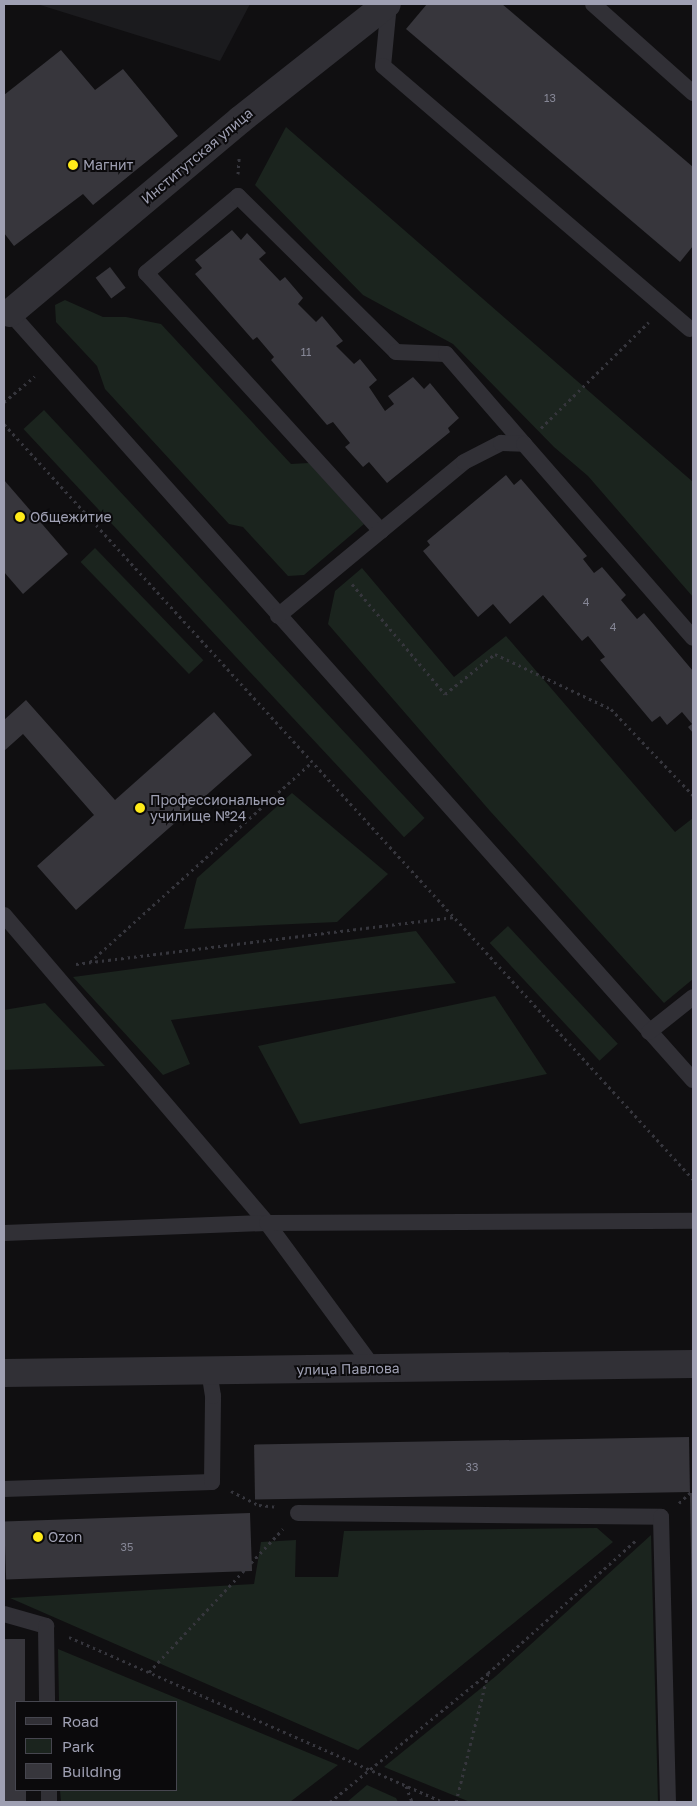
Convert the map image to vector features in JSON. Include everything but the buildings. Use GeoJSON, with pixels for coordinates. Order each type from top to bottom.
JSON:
{"type":"FeatureCollection","features":[{"type":"Feature","properties":{"kind":"street","name":"Институтская улица"},"geometry":{"type":"LineString","coordinates":[[7,309],[240,120],[388,4]]}},
{"type":"Feature","properties":{"kind":"street","name":"улица Павлова"},"geometry":{"type":"LineString","coordinates":[[4,1373],[693,1364]]}},
{"type":"Feature","properties":{"kind":"lane"},"geometry":{"type":"LineString","coordinates":[[388,4],[383,66],[690,329]]}},
{"type":"Feature","properties":{"kind":"lane"},"geometry":{"type":"LineString","coordinates":[[593,4],[693,93]]}},
{"type":"Feature","properties":{"kind":"lane"},"geometry":{"type":"LineString","coordinates":[[381,531],[146,273],[238,196],[396,352],[446,354],[693,638]]}},
{"type":"Feature","properties":{"kind":"lane"},"geometry":{"type":"LineString","coordinates":[[7,309],[278,616],[693,1080]]}},
{"type":"Feature","properties":{"kind":"lane"},"geometry":{"type":"LineString","coordinates":[[278,616],[464,462],[501,442],[524,444]]}},
{"type":"Feature","properties":{"kind":"lane"},"geometry":{"type":"LineString","coordinates":[[4,915],[267,1223],[374,1368]]}},
{"type":"Feature","properties":{"kind":"lane"},"geometry":{"type":"LineString","coordinates":[[649,1032],[693,997]]}},
{"type":"Feature","properties":{"kind":"lane"},"geometry":{"type":"LineString","coordinates":[[4,1233],[267,1223],[693,1221]]}},
{"type":"Feature","properties":{"kind":"lane"},"geometry":{"type":"LineString","coordinates":[[4,1489],[212,1482],[213,1396],[209,1371]]}},
{"type":"Feature","properties":{"kind":"lane"},"geometry":{"type":"LineString","coordinates":[[298,1513],[661,1517],[668,1802]]}},
{"type":"Feature","properties":{"kind":"lane"},"geometry":{"type":"LineString","coordinates":[[4,1614],[46,1626],[47,1701]]}},
{"type":"Feature","properties":{"kind":"path"},"geometry":{"type":"LineString","coordinates":[[524,444],[664,307]]}},
{"type":"Feature","properties":{"kind":"path"},"geometry":{"type":"LineString","coordinates":[[4,402],[52,361]]}},
{"type":"Feature","properties":{"kind":"path"},"geometry":{"type":"LineString","coordinates":[[4,424],[693,1179]]}},
{"type":"Feature","properties":{"kind":"path"},"geometry":{"type":"LineString","coordinates":[[338,567],[445,694],[495,654],[611,709],[693,795]]}},
{"type":"Feature","properties":{"kind":"path"},"geometry":{"type":"LineString","coordinates":[[89,962],[312,762]]}},
{"type":"Feature","properties":{"kind":"path"},"geometry":{"type":"LineString","coordinates":[[50,967],[455,917]]}},
{"type":"Feature","properties":{"kind":"path"},"geometry":{"type":"LineString","coordinates":[[212,1482],[258,1505],[278,1507]]}},
{"type":"Feature","properties":{"kind":"path"},"geometry":{"type":"LineString","coordinates":[[330,1802],[488,1673],[693,1490]]}},
{"type":"Feature","properties":{"kind":"path"},"geometry":{"type":"LineString","coordinates":[[148,1672],[298,1513]]}},
{"type":"Feature","properties":{"kind":"path"},"geometry":{"type":"LineString","coordinates":[[46,1626],[443,1802]]}},
{"type":"Feature","properties":{"kind":"path"},"geometry":{"type":"LineString","coordinates":[[456,1802],[488,1673]]}},
{"type":"Feature","properties":{"kind":"path"},"geometry":{"type":"LineString","coordinates":[[406,1786],[412,1802]]}},
{"type":"Feature","properties":{"kind":"shaded area"},"geometry":{"type":"Polygon","coordinates":[[[37,4],[250,4],[220,61],[37,4]]]}},
{"type":"Feature","properties":{"kind":"green space"},"geometry":{"type":"Polygon","coordinates":[[[286,127],[693,482],[693,597],[588,476],[554,447],[453,344],[363,295],[255,185],[286,127]]]}},
{"type":"Feature","properties":{"kind":"green space"},"geometry":{"type":"Polygon","coordinates":[[[65,300],[103,317],[126,317],[161,324],[291,464],[309,463],[364,524],[304,575],[288,576],[243,527],[229,524],[105,389],[97,366],[56,322],[55,305],[65,300]]]}},
{"type":"Feature","properties":{"kind":"green space"},"geometry":{"type":"Polygon","coordinates":[[[44,410],[425,818],[404,837],[24,429],[44,410]]]}},
{"type":"Feature","properties":{"kind":"green space"},"geometry":{"type":"Polygon","coordinates":[[[95,548],[203,660],[189,674],[81,562],[95,548]]]}},
{"type":"Feature","properties":{"kind":"green space"},"geometry":{"type":"Polygon","coordinates":[[[362,568],[454,677],[506,636],[675,832],[693,818],[693,979],[664,1003],[490,811],[328,624],[335,591],[362,568]]]}},
{"type":"Feature","properties":{"kind":"green space"},"geometry":{"type":"Polygon","coordinates":[[[292,793],[388,874],[337,922],[184,929],[197,878],[292,793]]]}},
{"type":"Feature","properties":{"kind":"green space"},"geometry":{"type":"Polygon","coordinates":[[[508,926],[618,1044],[600,1061],[490,943],[508,926]]]}},
{"type":"Feature","properties":{"kind":"green space"},"geometry":{"type":"Polygon","coordinates":[[[416,931],[456,983],[171,1020],[190,1064],[163,1075],[73,977],[416,931]]]}},
{"type":"Feature","properties":{"kind":"green space"},"geometry":{"type":"Polygon","coordinates":[[[495,996],[547,1074],[300,1124],[258,1046],[495,996]]]}},
{"type":"Feature","properties":{"kind":"green space"},"geometry":{"type":"Polygon","coordinates":[[[45,1003],[105,1066],[4,1070],[4,1010],[45,1003]]]}},
{"type":"Feature","properties":{"kind":"green space"},"geometry":{"type":"Polygon","coordinates":[[[597,1528],[613,1542],[358,1750],[10,1598],[254,1584],[261,1542],[296,1540],[295,1577],[338,1577],[344,1531],[597,1528]]]}},
{"type":"Feature","properties":{"kind":"green space"},"geometry":{"type":"Polygon","coordinates":[[[651,1535],[658,1802],[470,1802],[384,1767],[496,1676],[651,1535]]]}},
{"type":"Feature","properties":{"kind":"green space"},"geometry":{"type":"Polygon","coordinates":[[[58,1649],[338,1765],[290,1802],[61,1802],[60,1791],[178,1791],[178,1701],[59,1701],[58,1649]]]}},
{"type":"Feature","properties":{"kind":"green space"},"geometry":{"type":"Polygon","coordinates":[[[367,1785],[396,1798],[398,1802],[347,1802],[367,1785]]]}},
{"type":"Feature","properties":{"kind":"place","name":"Магнит"},"geometry":{"type":"Point","coordinates":[73,165]}},
{"type":"Feature","properties":{"kind":"place","name":"Общежитие"},"geometry":{"type":"Point","coordinates":[20,517]}},
{"type":"Feature","properties":{"kind":"place","name":"Профессиональное училище №24"},"geometry":{"type":"Point","coordinates":[140,808]}},
{"type":"Feature","properties":{"kind":"place","name":"Ozon"},"geometry":{"type":"Point","coordinates":[38,1537]}}]}
